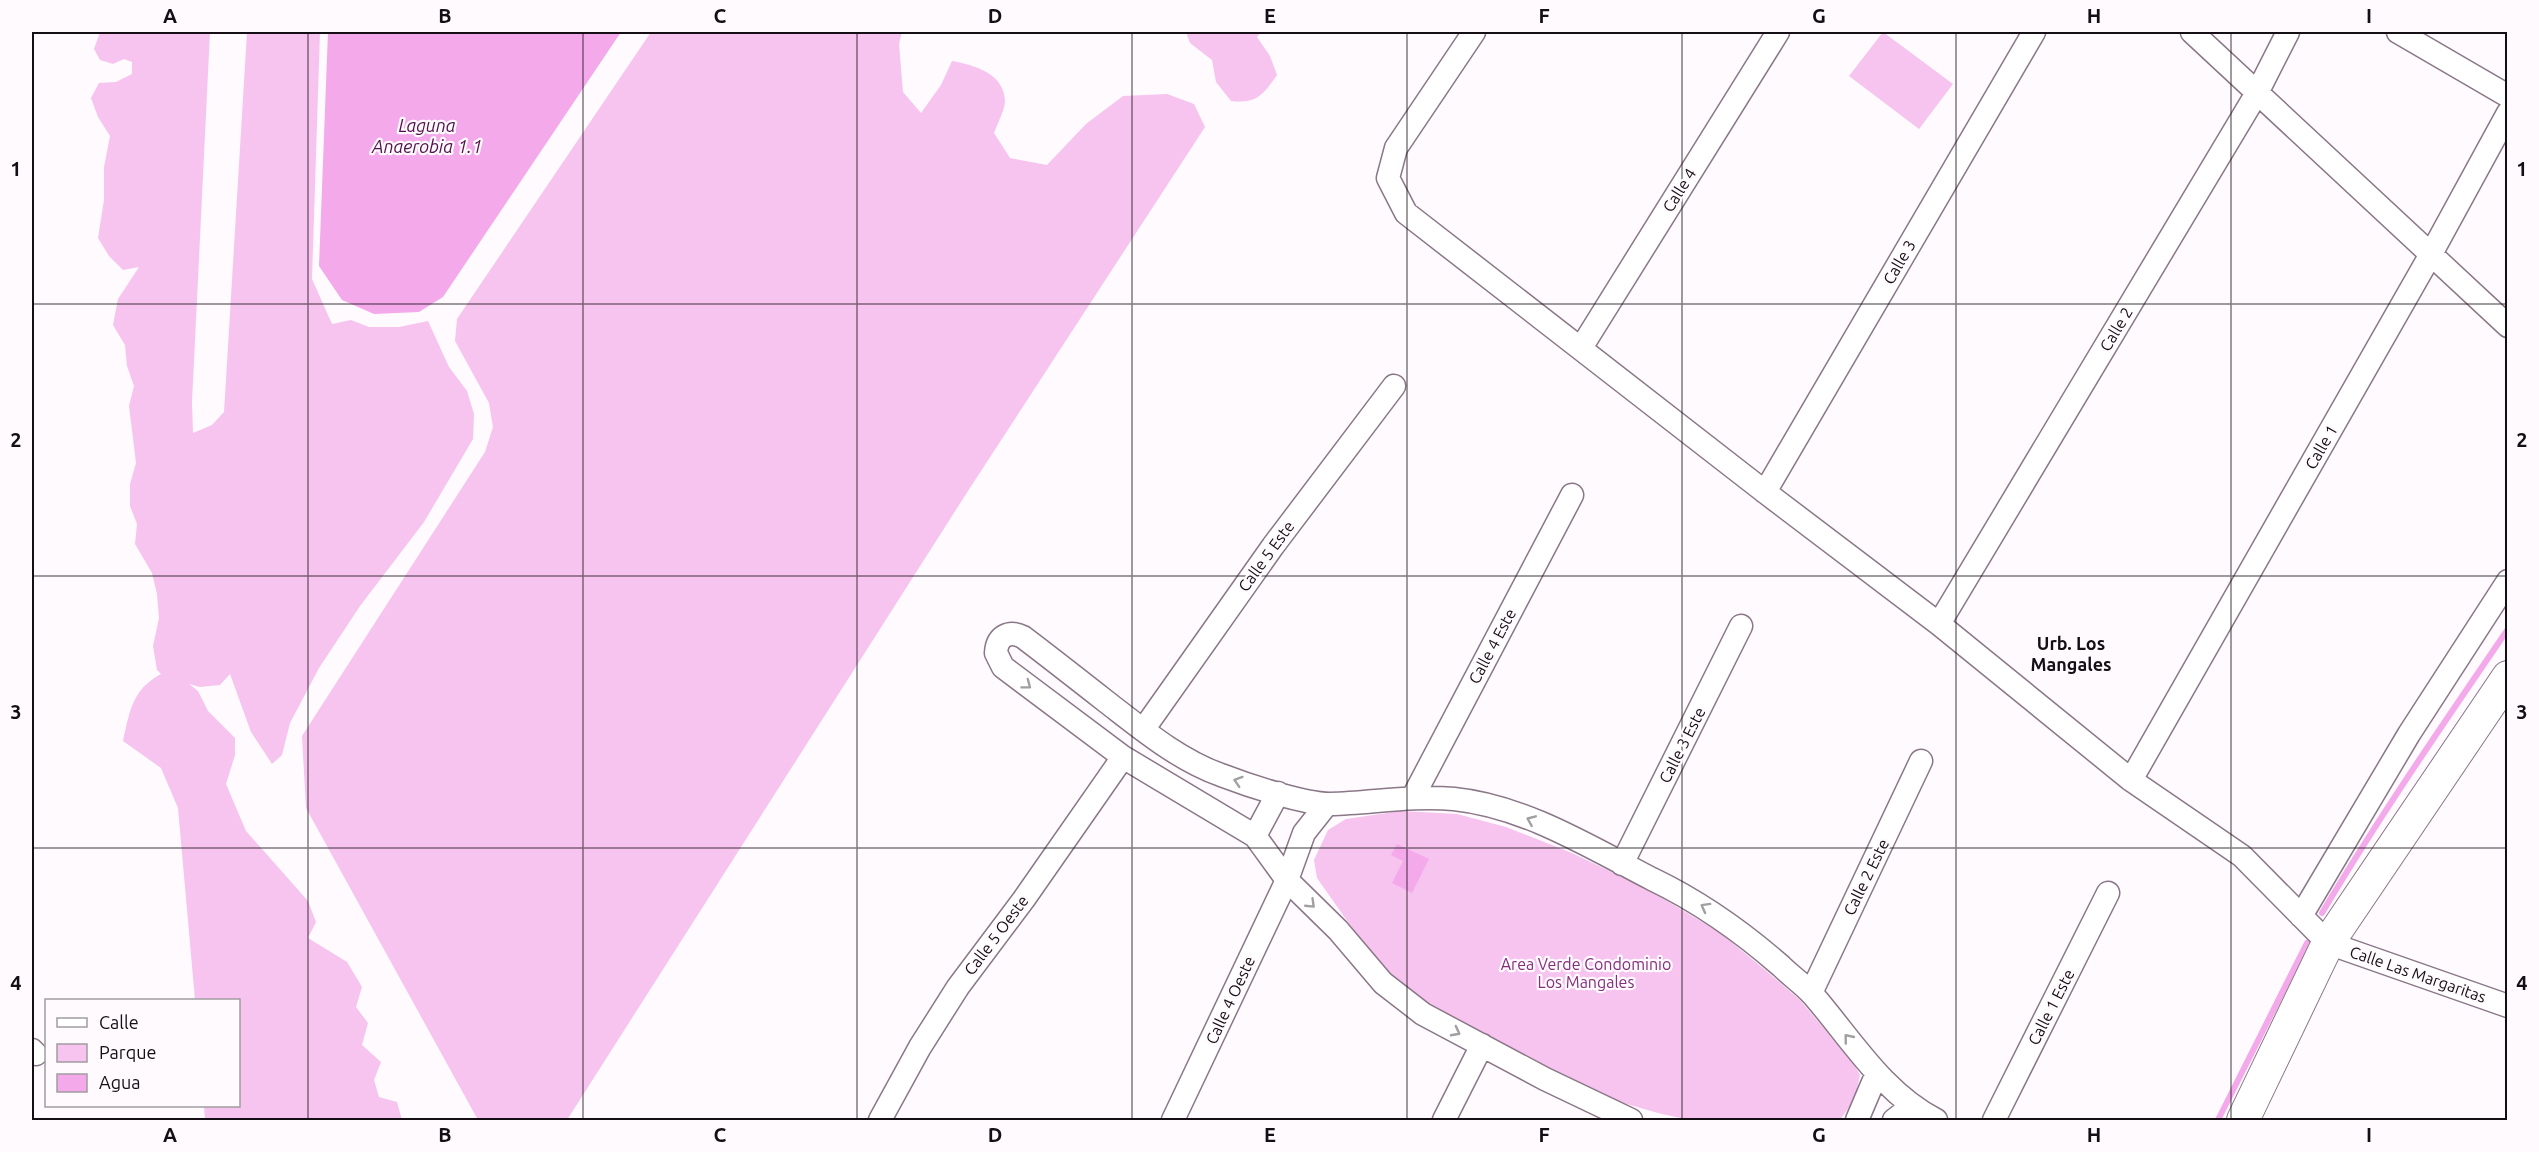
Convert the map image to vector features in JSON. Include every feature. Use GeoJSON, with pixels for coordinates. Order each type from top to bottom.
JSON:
{"type":"FeatureCollection","features":[{"type":"Feature","properties":{"kind":"street"},"geometry":{"type":"LineString","coordinates":[[1474,32],[1396,148],[1388,178],[1406,213],[1939,624],[2131,780],[2242,856],[2328,943]]}},
{"type":"Feature","properties":{"kind":"street","name":"Calle 4"},"geometry":{"type":"LineString","coordinates":[[1581,348],[1778,32]]}},
{"type":"Feature","properties":{"kind":"street","name":"Calle 3"},"geometry":{"type":"LineString","coordinates":[[1765,492],[2034,32]]}},
{"type":"Feature","properties":{"kind":"street"},"geometry":{"type":"LineString","coordinates":[[2192,32],[2508,326]]}},
{"type":"Feature","properties":{"kind":"street","name":"Calle 2"},"geometry":{"type":"LineString","coordinates":[[1939,624],[2257,93],[2288,32]]}},
{"type":"Feature","properties":{"kind":"street"},"geometry":{"type":"LineString","coordinates":[[2398,32],[2508,96]]}},
{"type":"Feature","properties":{"kind":"street","name":"Calle 1"},"geometry":{"type":"LineString","coordinates":[[2131,780],[2431,254],[2508,113]]}},
{"type":"Feature","properties":{"kind":"street","name":"Calle 5 Este"},"geometry":{"type":"LineString","coordinates":[[1143,730],[1273,546],[1394,386]]}},
{"type":"Feature","properties":{"kind":"street","name":"Calle 4 Este"},"geometry":{"type":"LineString","coordinates":[[1413,796],[1572,495]]}},
{"type":"Feature","properties":{"kind":"street"},"geometry":{"type":"LineString","coordinates":[[2301,916],[2409,734],[2508,581]]}},
{"type":"Feature","properties":{"kind":"street","name":"Calle 3 Este"},"geometry":{"type":"LineString","coordinates":[[1622,864],[1741,626]]}},
{"type":"Feature","properties":{"kind":"street"},"geometry":{"type":"LineString","coordinates":[[1630,1120],[1545,1079],[1423,1014],[1383,984],[1338,930],[1287,880],[1255,836],[1124,757],[1003,667],[996,653],[999,641],[1011,633],[1023,637],[1143,730],[1185,758],[1220,775],[1278,793],[1327,804],[1413,796],[1455,799],[1496,807],[1529,819],[1622,864],[1714,913],[1811,993],[1877,1073],[1915,1110],[1936,1120]]}},
{"type":"Feature","properties":{"kind":"street"},"geometry":{"type":"LineString","coordinates":[[2242,1120],[2328,943],[2508,677]]}},
{"type":"Feature","properties":{"kind":"street","name":"Calle 5 Oeste"},"geometry":{"type":"LineString","coordinates":[[880,1120],[947,1003],[1124,757]]}},
{"type":"Feature","properties":{"kind":"street","name":"Calle 2 Este"},"geometry":{"type":"LineString","coordinates":[[1811,993],[1921,761]]}},
{"type":"Feature","properties":{"kind":"street"},"geometry":{"type":"LineString","coordinates":[[1255,836],[1278,793]]}},
{"type":"Feature","properties":{"kind":"street","name":"Calle 4 Oeste"},"geometry":{"type":"LineString","coordinates":[[1173,1120],[1287,880],[1304,833],[1327,804]]}},
{"type":"Feature","properties":{"kind":"street","name":"Calle 1 Este"},"geometry":{"type":"LineString","coordinates":[[1994,1120],[2108,893]]}},
{"type":"Feature","properties":{"kind":"street","name":"Calle Las Margaritas"},"geometry":{"type":"LineString","coordinates":[[2328,943],[2508,1006]]}},
{"type":"Feature","properties":{"kind":"street"},"geometry":{"type":"LineString","coordinates":[[1444,1120],[1482,1045]]}},
{"type":"Feature","properties":{"kind":"street"},"geometry":{"type":"LineString","coordinates":[[1857,1120],[1877,1073]]}},
{"type":"Feature","properties":{"kind":"street"},"geometry":{"type":"LineString","coordinates":[[1894,1120],[1903,1113],[1915,1110]]}},
{"type":"Feature","properties":{"kind":"green space"},"geometry":{"type":"Polygon","coordinates":[[[100,32],[210,32],[192,402],[193,433],[212,425],[224,412],[247,32],[320,32],[312,279],[332,324],[351,320],[369,327],[399,327],[428,321],[449,367],[467,391],[474,414],[473,439],[424,522],[360,606],[319,668],[290,723],[282,755],[272,764],[251,732],[230,674],[220,685],[200,687],[189,684],[198,691],[208,711],[235,738],[235,755],[226,784],[246,831],[308,901],[316,922],[308,938],[347,962],[362,987],[356,1007],[368,1023],[362,1045],[381,1062],[374,1080],[379,1097],[397,1102],[402,1120],[205,1120],[204,1107],[240,1107],[240,999],[195,999],[178,808],[161,768],[123,741],[130,710],[138,694],[151,680],[161,674],[157,670],[153,646],[159,618],[152,573],[135,544],[137,524],[130,506],[130,484],[136,463],[129,406],[134,386],[127,366],[125,345],[113,325],[118,299],[139,267],[123,270],[109,256],[98,238],[104,200],[104,167],[110,136],[98,117],[91,98],[99,83],[116,82],[132,74],[132,62],[124,59],[113,64],[100,60],[94,49],[100,32]]]}},
{"type":"Feature","properties":{"kind":"green space"},"geometry":{"type":"Polygon","coordinates":[[[651,32],[902,32],[899,44],[903,92],[921,113],[941,85],[952,61],[978,68],[994,77],[1003,91],[1005,105],[994,133],[1010,158],[1047,165],[1086,124],[1123,96],[1167,94],[1194,104],[1205,127],[966,494],[567,1120],[478,1120],[306,808],[302,736],[485,452],[493,427],[489,403],[455,341],[457,319],[651,32]]]}},
{"type":"Feature","properties":{"kind":"green space"},"geometry":{"type":"Polygon","coordinates":[[[1186,32],[1261,32],[1257,37],[1270,56],[1277,75],[1259,97],[1240,102],[1231,101],[1216,82],[1212,60],[1190,43],[1186,32]]]}},
{"type":"Feature","properties":{"kind":"green space"},"geometry":{"type":"Polygon","coordinates":[[[1883,32],[1953,84],[1919,129],[1849,76],[1883,32]]]}},
{"type":"Feature","properties":{"kind":"green space","name":"Area Verde Condominio Los Mangales"},"geometry":{"type":"Polygon","coordinates":[[[1401,811],[1457,814],[1506,827],[1572,853],[1647,889],[1719,932],[1800,1000],[1853,1063],[1860,1075],[1855,1099],[1840,1120],[1689,1120],[1606,1098],[1433,1010],[1390,976],[1367,949],[1317,878],[1314,860],[1328,830],[1346,819],[1401,811]]]}},
{"type":"Feature","properties":{"kind":"water","name":"Laguna Anaerobia 1.1"},"geometry":{"type":"Polygon","coordinates":[[[328,32],[621,32],[443,297],[419,312],[374,314],[342,300],[319,266],[328,32]]]}},
{"type":"Feature","properties":{"kind":"water"},"geometry":{"type":"Polygon","coordinates":[[[1397,844],[1429,859],[1412,893],[1392,883],[1403,861],[1391,855],[1397,844]]]}},
{"type":"Feature","properties":{"kind":"waterway"},"geometry":{"type":"LineString","coordinates":[[2322,913],[2389,805],[2508,629]]}},
{"type":"Feature","properties":{"kind":"waterway"},"geometry":{"type":"LineString","coordinates":[[2218,1120],[2307,943]]}},
{"type":"Feature","properties":{"kind":"district","name":"Urb. Los Mangales"},"geometry":{"type":"Point","coordinates":[2071,653]}}]}
